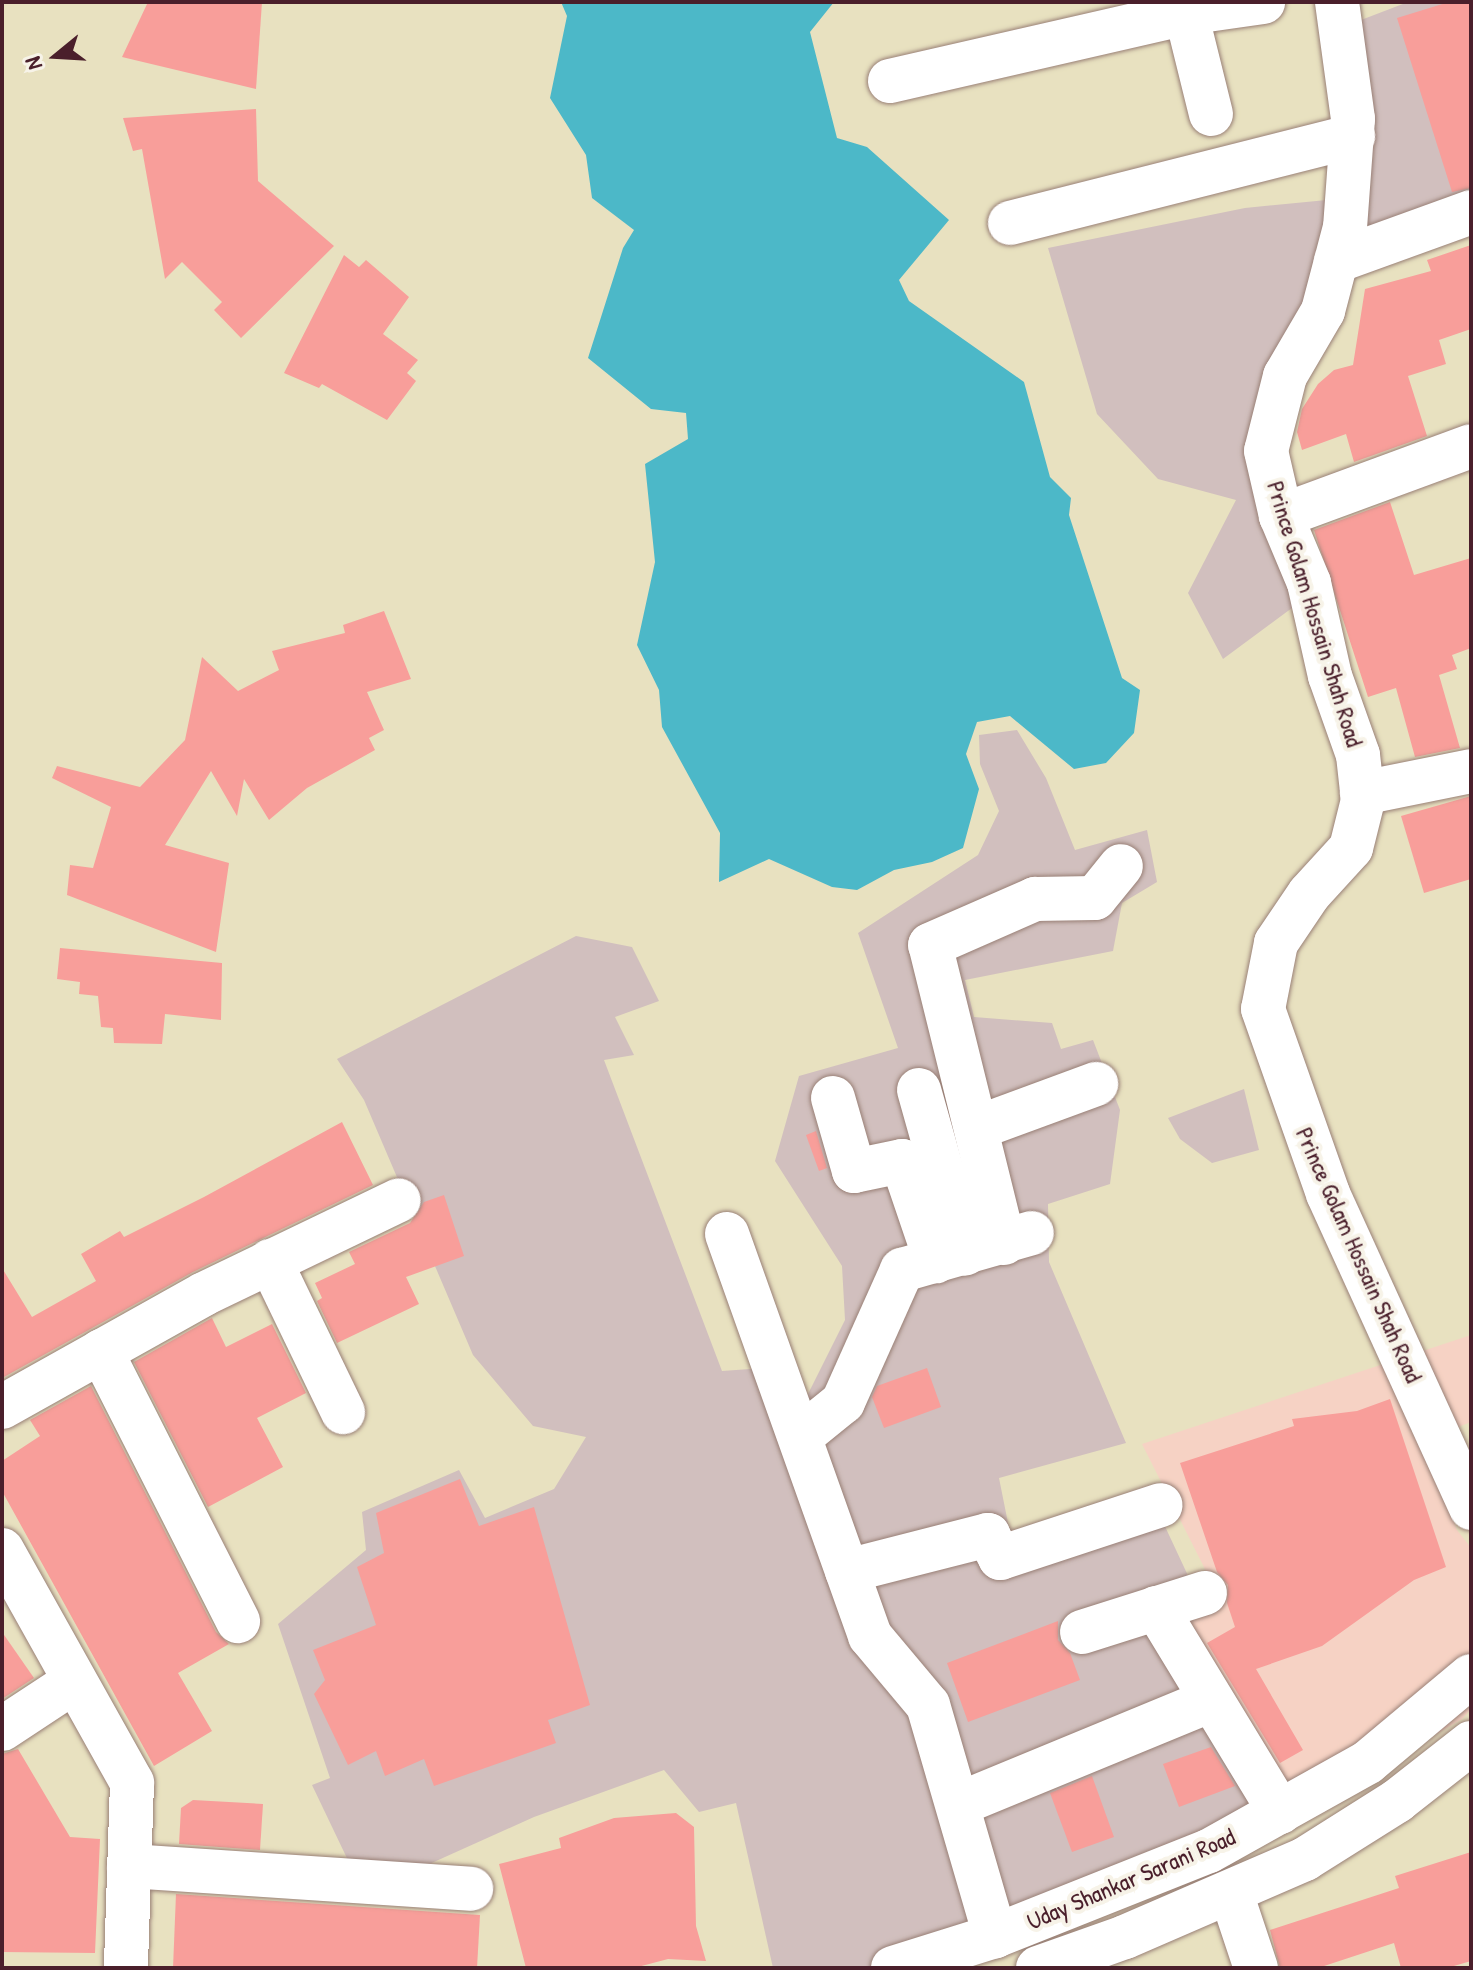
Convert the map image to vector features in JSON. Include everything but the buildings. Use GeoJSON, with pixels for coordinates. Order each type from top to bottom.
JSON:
{"type":"FeatureCollection","features":[{"type":"Feature","properties":{"kind":"street"},"geometry":{"type":"LineString","coordinates":[[890,81],[1186,13],[1263,2]]}},
{"type":"Feature","properties":{"kind":"street","name":"Prince Golam Hossain Shah Road"},"geometry":{"type":"LineString","coordinates":[[1337,2],[1353,136],[1345,227],[1323,311],[1285,376],[1266,451],[1281,516],[1309,583],[1330,676],[1358,755],[1362,793],[1351,848],[1309,894],[1276,943],[1263,1009],[1328,1194],[1471,1508]]}},
{"type":"Feature","properties":{"kind":"street"},"geometry":{"type":"LineString","coordinates":[[1186,13],[1211,114]]}},
{"type":"Feature","properties":{"kind":"street"},"geometry":{"type":"LineString","coordinates":[[1010,223],[1353,136]]}},
{"type":"Feature","properties":{"kind":"street"},"geometry":{"type":"LineString","coordinates":[[1336,261],[1471,212]]}},
{"type":"Feature","properties":{"kind":"street"},"geometry":{"type":"LineString","coordinates":[[1281,516],[1471,446]]}},
{"type":"Feature","properties":{"kind":"street"},"geometry":{"type":"LineString","coordinates":[[1362,793],[1471,771]]}},
{"type":"Feature","properties":{"kind":"street"},"geometry":{"type":"LineString","coordinates":[[984,1248],[979,1127],[954,1054],[930,945],[1035,899],[1095,898],[1121,866]]}},
{"type":"Feature","properties":{"kind":"street"},"geometry":{"type":"LineString","coordinates":[[979,1127],[1096,1084]]}},
{"type":"Feature","properties":{"kind":"street"},"geometry":{"type":"LineString","coordinates":[[919,1090],[984,1248]]}},
{"type":"Feature","properties":{"kind":"street"},"geometry":{"type":"LineString","coordinates":[[833,1098],[854,1171],[902,1161],[984,1248]]}},
{"type":"Feature","properties":{"kind":"street"},"geometry":{"type":"LineString","coordinates":[[2,1407],[270,1261],[399,1200]]}},
{"type":"Feature","properties":{"kind":"street"},"geometry":{"type":"LineString","coordinates":[[727,1234],[870,1636],[928,1705],[995,1936]]}},
{"type":"Feature","properties":{"kind":"street"},"geometry":{"type":"LineString","coordinates":[[801,1436],[843,1402],[902,1270],[984,1248]]}},
{"type":"Feature","properties":{"kind":"street"},"geometry":{"type":"LineString","coordinates":[[270,1261],[343,1412]]}},
{"type":"Feature","properties":{"kind":"street"},"geometry":{"type":"LineString","coordinates":[[101,1351],[238,1621]]}},
{"type":"Feature","properties":{"kind":"street"},"geometry":{"type":"LineString","coordinates":[[847,1571],[988,1535],[1000,1558],[1161,1505]]}},
{"type":"Feature","properties":{"kind":"street"},"geometry":{"type":"LineString","coordinates":[[2,1550],[132,1783],[126,1968]]}},
{"type":"Feature","properties":{"kind":"street"},"geometry":{"type":"LineString","coordinates":[[1082,1632],[1205,1593]]}},
{"type":"Feature","properties":{"kind":"street"},"geometry":{"type":"LineString","coordinates":[[1156,1608],[1209,1701],[1280,1812]]}},
{"type":"Feature","properties":{"kind":"street","name":"Uday Shankar Sarani Road"},"geometry":{"type":"LineString","coordinates":[[893,1968],[995,1936],[1209,1851],[1368,1762],[1471,1676]]}},
{"type":"Feature","properties":{"kind":"street"},"geometry":{"type":"LineString","coordinates":[[2,1729],[75,1681]]}},
{"type":"Feature","properties":{"kind":"street"},"geometry":{"type":"LineString","coordinates":[[959,1804],[1209,1701]]}},
{"type":"Feature","properties":{"kind":"street"},"geometry":{"type":"LineString","coordinates":[[1038,1968],[1231,1893],[1305,1859],[1397,1801],[1471,1743]]}},
{"type":"Feature","properties":{"kind":"street"},"geometry":{"type":"LineString","coordinates":[[129,1866],[471,1889]]}},
{"type":"Feature","properties":{"kind":"street"},"geometry":{"type":"LineString","coordinates":[[1231,1893],[1256,1968]]}},
{"type":"Feature","properties":{"kind":"shaded area"},"geometry":{"type":"Polygon","coordinates":[[[1408,2],[1471,2],[1471,203],[1352,251],[1348,25],[1408,2]]]}},
{"type":"Feature","properties":{"kind":"shaded area"},"geometry":{"type":"Polygon","coordinates":[[[1337,199],[1328,248],[1252,449],[1296,605],[1223,659],[1188,593],[1236,500],[1158,479],[1097,414],[1048,248],[1245,208],[1337,199]]]}},
{"type":"Feature","properties":{"kind":"shaded area"},"geometry":{"type":"Polygon","coordinates":[[[1017,730],[1046,778],[1075,850],[1147,830],[1157,882],[1122,903],[1113,951],[965,980],[974,1017],[1052,1023],[1061,1049],[1093,1040],[1120,1110],[1110,1184],[1048,1204],[1049,1262],[1126,1443],[999,1478],[1016,1563],[1162,1520],[1191,1582],[1151,1598],[1263,1829],[1008,1947],[874,1636],[806,1398],[845,1320],[842,1266],[775,1161],[799,1076],[898,1048],[858,933],[978,855],[999,811],[980,764],[979,735],[1017,730]]]}},
{"type":"Feature","properties":{"kind":"shaded area"},"geometry":{"type":"Polygon","coordinates":[[[576,936],[632,947],[659,1001],[615,1017],[634,1055],[604,1060],[722,1371],[764,1368],[922,1712],[989,1956],[955,1968],[773,1968],[736,1803],[699,1812],[664,1770],[534,1817],[405,1875],[355,1875],[312,1785],[330,1778],[278,1624],[366,1550],[362,1512],[459,1470],[485,1518],[554,1489],[586,1437],[533,1426],[473,1355],[364,1100],[337,1059],[576,936]]]}},
{"type":"Feature","properties":{"kind":"shaded area"},"geometry":{"type":"Polygon","coordinates":[[[1244,1089],[1259,1150],[1212,1163],[1180,1139],[1168,1118],[1244,1089]]]}},
{"type":"Feature","properties":{"kind":"shaded area"},"geometry":{"type":"Polygon","coordinates":[[[1471,1335],[1471,1422],[1422,1441],[1457,1530],[1471,1548],[1471,1709],[1462,1719],[1287,1822],[1166,1613],[1219,1597],[1142,1444],[1471,1335]]]}},
{"type":"Feature","properties":{"kind":"water"},"geometry":{"type":"Polygon","coordinates":[[[561,2],[834,2],[810,32],[837,138],[867,147],[949,220],[899,280],[909,301],[1024,382],[1050,477],[1071,498],[1069,515],[1122,678],[1140,690],[1134,733],[1106,763],[1074,769],[1010,716],[977,722],[966,754],[979,789],[963,848],[932,862],[894,870],[857,890],[832,887],[769,859],[719,882],[720,833],[662,727],[659,690],[637,645],[655,562],[645,464],[688,439],[686,413],[651,409],[588,358],[623,248],[634,230],[592,198],[586,155],[550,98],[567,16],[561,2]]]}}]}
